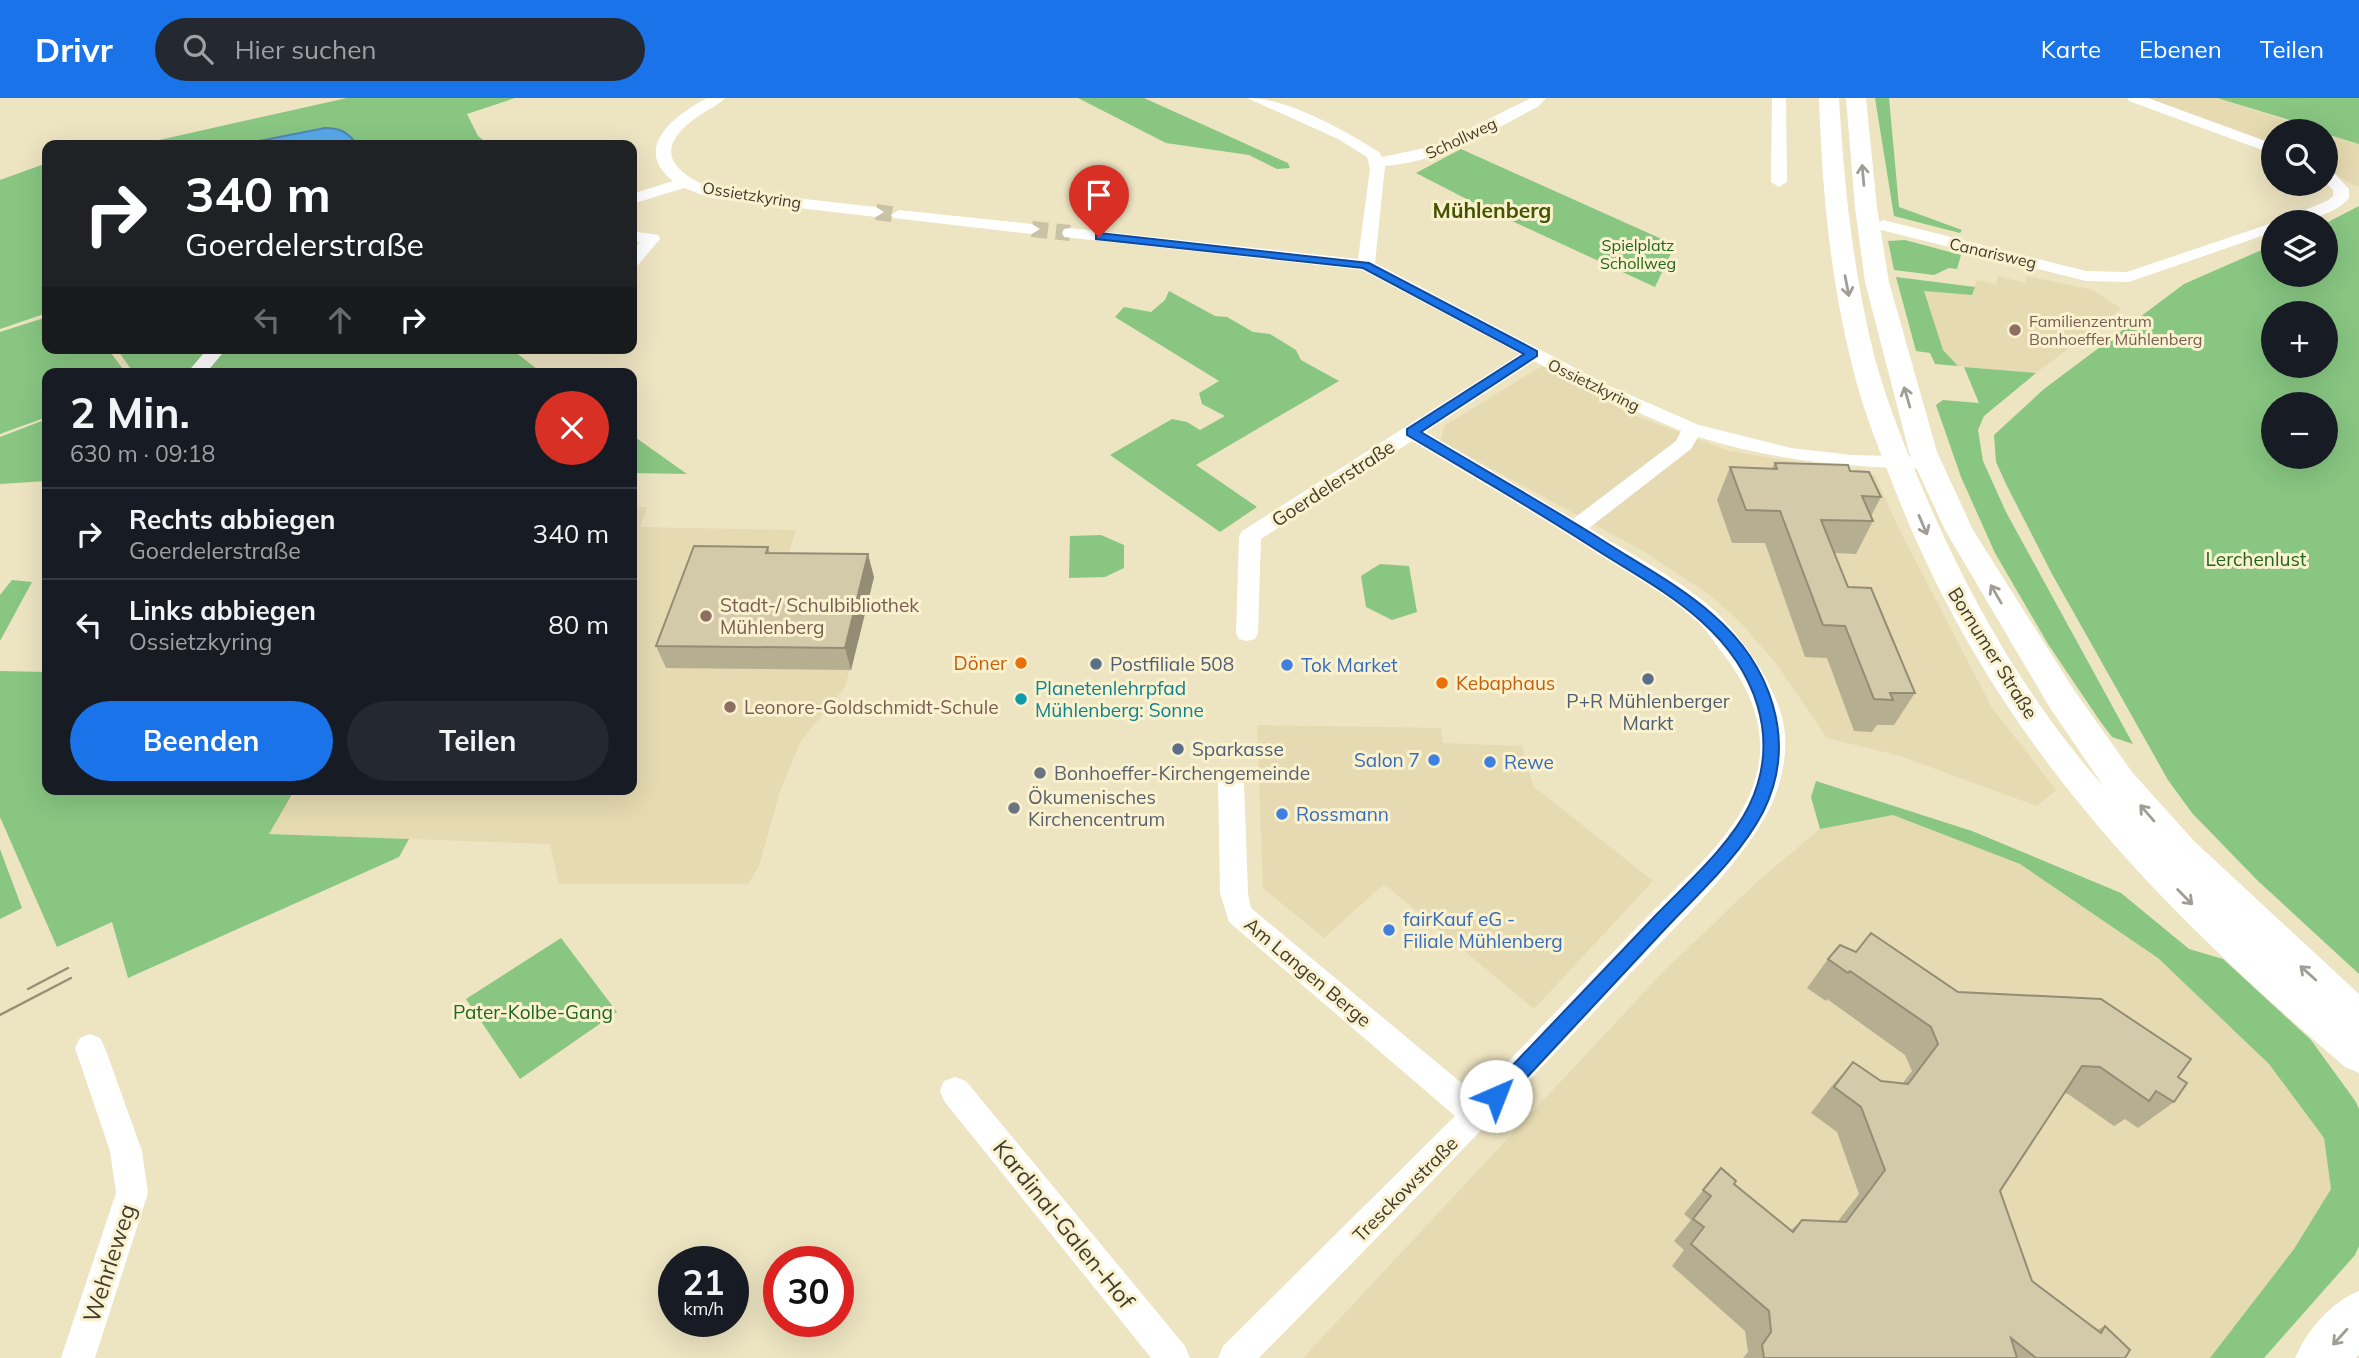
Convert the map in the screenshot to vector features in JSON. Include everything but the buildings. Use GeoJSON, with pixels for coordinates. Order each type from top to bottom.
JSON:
{"type":"FeatureCollection","features":[{"type":"Feature","properties":{"kind":"main road","name":"Bornumer Straße"},"geometry":{"type":"LineString","coordinates":[[1829,98],[1836,218],[1845,280],[1861,355],[1885,435],[1912,462]]}},
{"type":"Feature","properties":{"kind":"main road","name":"Bornumer Straße"},"geometry":{"type":"LineString","coordinates":[[1856,98],[1876,224],[1877,282],[1893,349],[1924,528],[1961,606],[2044,735],[2115,822],[2152,864],[2209,920],[2351,1036],[2359,1071]]}},
{"type":"Feature","properties":{"kind":"main road"},"geometry":{"type":"LineString","coordinates":[[2322,1358],[2359,1316]]}},
{"type":"Feature","properties":{"kind":"street"},"geometry":{"type":"LineString","coordinates":[[685,183],[671,174],[663,164],[661,154],[665,142],[682,120],[699,107],[718,98]]}},
{"type":"Feature","properties":{"kind":"street"},"geometry":{"type":"LineString","coordinates":[[1254,98],[1343,136],[1363,147],[1378,162],[1366,265]]}},
{"type":"Feature","properties":{"kind":"street","name":"Schollweg"},"geometry":{"type":"LineString","coordinates":[[1378,162],[1415,159],[1434,153],[1534,103],[1539,98]]}},
{"type":"Feature","properties":{"kind":"street"},"geometry":{"type":"LineString","coordinates":[[1779,98],[1779,182]]}},
{"type":"Feature","properties":{"kind":"street"},"geometry":{"type":"LineString","coordinates":[[2134,98],[2261,145]]}},
{"type":"Feature","properties":{"kind":"street","name":"Ossietzkyring"},"geometry":{"type":"LineString","coordinates":[[637,197],[685,183],[711,193],[876,212]]}},
{"type":"Feature","properties":{"kind":"street"},"geometry":{"type":"LineString","coordinates":[[2316,210],[2341,198],[2341,189],[2338,186]]}},
{"type":"Feature","properties":{"kind":"street"},"geometry":{"type":"LineString","coordinates":[[899,215],[1032,229]]}},
{"type":"Feature","properties":{"kind":"street","name":"Canarisweg"},"geometry":{"type":"LineString","coordinates":[[1836,218],[1876,224],[2086,276],[2129,277],[2261,230]]}},
{"type":"Feature","properties":{"kind":"street","name":"Ossietzkyring"},"geometry":{"type":"LineString","coordinates":[[1070,233],[1366,265],[1600,389],[1692,429],[1739,443],[1791,453],[1852,461],[1912,462]]}},
{"type":"Feature","properties":{"kind":"street"},"geometry":{"type":"LineString","coordinates":[[637,237],[652,239],[637,256]]}},
{"type":"Feature","properties":{"kind":"street"},"geometry":{"type":"LineString","coordinates":[[200,368],[213,354]]}},
{"type":"Feature","properties":{"kind":"street","name":"Goerdelerstraße"},"geometry":{"type":"LineString","coordinates":[[1247,633],[1250,536],[1532,354]]}},
{"type":"Feature","properties":{"kind":"street"},"geometry":{"type":"LineString","coordinates":[[1574,529],[1684,445],[1692,429]]}},
{"type":"Feature","properties":{"kind":"street","name":"Tresckowstraße"},"geometry":{"type":"LineString","coordinates":[[1235,1358],[1478,1115],[1735,841],[1756,810],[1767,781],[1772,727],[1765,701],[1749,670],[1729,641],[1707,618],[1681,597],[1574,529],[1412,432]]}},
{"type":"Feature","properties":{"kind":"street","name":"Am Langen Berge"},"geometry":{"type":"LineString","coordinates":[[1231,783],[1234,893],[1238,914],[1478,1115]]}},
{"type":"Feature","properties":{"kind":"street","name":"Wehrleweg"},"geometry":{"type":"LineString","coordinates":[[78,1358],[132,1193],[127,1151],[90,1048]]}},
{"type":"Feature","properties":{"kind":"street","name":"Kardinal-Galen-Hof"},"geometry":{"type":"LineString","coordinates":[[956,1091],[1173,1358]]}},
{"type":"Feature","properties":{"kind":"shaded area"},"geometry":{"type":"Polygon","coordinates":[[[2146,98],[2217,98],[2282,119],[2261,119],[2261,139],[2146,98]]]}},
{"type":"Feature","properties":{"kind":"shaded area"},"geometry":{"type":"Polygon","coordinates":[[[2338,138],[2359,144],[2359,186],[2338,175],[2338,138]]]}},
{"type":"Feature","properties":{"kind":"shaded area","name":"Familienzentrum Bonhoeffer Mühlenberg"},"geometry":{"type":"Polygon","coordinates":[[[1998,276],[2025,283],[2027,276],[2093,290],[2121,309],[2036,373],[1958,366],[1943,350],[1923,291],[1972,295],[1977,280],[1996,284],[1998,276]]]}},
{"type":"Feature","properties":{"kind":"shaded area"},"geometry":{"type":"Polygon","coordinates":[[[1542,366],[1630,414],[1729,451],[1875,475],[1899,529],[1992,708],[2056,790],[2037,806],[1900,756],[1827,738],[1776,663],[1739,621],[1710,595],[1643,551],[1441,441],[1444,426],[1542,366]]]}},
{"type":"Feature","properties":{"kind":"shaded area","name":"Leonore-Goldschmidt-Schule"},"geometry":{"type":"Polygon","coordinates":[[[637,507],[647,507],[640,527],[796,530],[781,576],[874,577],[845,687],[801,741],[781,788],[759,866],[748,884],[559,884],[550,844],[268,834],[291,795],[637,795],[637,507]]]}},
{"type":"Feature","properties":{"kind":"shaded area"},"geometry":{"type":"Polygon","coordinates":[[[1257,725],[1441,728],[1443,743],[1522,746],[1533,786],[1653,881],[1534,1009],[1384,884],[1324,938],[1263,888],[1257,725]]]}},
{"type":"Feature","properties":{"kind":"shaded area"},"geometry":{"type":"Polygon","coordinates":[[[1893,815],[2020,864],[2158,958],[2269,1064],[2324,1138],[2331,1189],[2294,1249],[2210,1358],[1303,1358],[1663,972],[1758,881],[1820,829],[1893,815]]]}},
{"type":"Feature","properties":{"kind":"green space"},"geometry":{"type":"Polygon","coordinates":[[[347,98],[515,98],[467,114],[483,140],[159,140],[347,98]]]}},
{"type":"Feature","properties":{"kind":"green space"},"geometry":{"type":"Polygon","coordinates":[[[1078,98],[1144,98],[1288,163],[1290,168],[1277,169],[1249,155],[1166,143],[1078,98]]]}},
{"type":"Feature","properties":{"kind":"green space"},"geometry":{"type":"Polygon","coordinates":[[[1875,98],[1889,98],[1899,207],[1962,230],[1960,233],[1894,216],[1875,98]]]}},
{"type":"Feature","properties":{"kind":"green space"},"geometry":{"type":"Polygon","coordinates":[[[2217,98],[2359,98],[2359,144],[2338,138],[2338,119],[2286,119],[2217,98]]]}},
{"type":"Feature","properties":{"kind":"green space","name":"Spielplatz Schollweg"},"geometry":{"type":"Polygon","coordinates":[[[1461,149],[1675,245],[1655,287],[1486,209],[1416,173],[1461,149]]]}},
{"type":"Feature","properties":{"kind":"green space"},"geometry":{"type":"Polygon","coordinates":[[[42,165],[42,315],[0,329],[0,180],[42,165]]]}},
{"type":"Feature","properties":{"kind":"green space","name":"Lerchenlust"},"geometry":{"type":"Polygon","coordinates":[[[2359,206],[2359,974],[2257,880],[2192,813],[2168,780],[2052,574],[1996,462],[1994,435],[2044,389],[2184,284],[2261,250],[2261,287],[2338,287],[2338,217],[2359,206]]]}},
{"type":"Feature","properties":{"kind":"green space"},"geometry":{"type":"Polygon","coordinates":[[[1905,240],[1961,255],[1957,269],[1949,268],[1934,275],[1894,270],[1888,241],[1905,240]]]}},
{"type":"Feature","properties":{"kind":"green space"},"geometry":{"type":"Polygon","coordinates":[[[1896,277],[1975,287],[1972,295],[1924,291],[1943,350],[1958,366],[1935,364],[1930,353],[1916,351],[1896,277]]]}},
{"type":"Feature","properties":{"kind":"green space"},"geometry":{"type":"Polygon","coordinates":[[[1169,291],[1215,316],[1227,317],[1253,332],[1270,334],[1296,350],[1301,360],[1339,381],[1196,465],[1257,507],[1220,532],[1110,455],[1172,419],[1187,422],[1200,430],[1225,416],[1202,404],[1199,393],[1219,381],[1115,317],[1124,307],[1151,312],[1165,300],[1169,291]]]}},
{"type":"Feature","properties":{"kind":"green space"},"geometry":{"type":"Polygon","coordinates":[[[42,319],[42,354],[112,354],[122,368],[42,368],[42,419],[0,434],[0,332],[42,319]]]}},
{"type":"Feature","properties":{"kind":"green space"},"geometry":{"type":"Polygon","coordinates":[[[120,354],[205,354],[193,368],[130,368],[120,354]]]}},
{"type":"Feature","properties":{"kind":"green space"},"geometry":{"type":"Polygon","coordinates":[[[221,354],[518,354],[536,368],[209,368],[221,354]]]}},
{"type":"Feature","properties":{"kind":"green space"},"geometry":{"type":"Polygon","coordinates":[[[1964,367],[2036,373],[1984,416],[1978,430],[1983,461],[2006,512],[2133,744],[2112,737],[2100,721],[2048,644],[1995,553],[1961,477],[1936,405],[1943,400],[1979,403],[1964,367]]]}},
{"type":"Feature","properties":{"kind":"green space"},"geometry":{"type":"Polygon","coordinates":[[[42,421],[42,481],[0,484],[0,437],[42,421]]]}},
{"type":"Feature","properties":{"kind":"green space"},"geometry":{"type":"Polygon","coordinates":[[[637,439],[687,474],[637,473],[637,439]]]}},
{"type":"Feature","properties":{"kind":"green space"},"geometry":{"type":"Polygon","coordinates":[[[1101,535],[1124,545],[1124,568],[1105,577],[1069,578],[1070,536],[1101,535]]]}},
{"type":"Feature","properties":{"kind":"green space"},"geometry":{"type":"Polygon","coordinates":[[[1380,564],[1409,566],[1417,612],[1392,620],[1366,607],[1361,576],[1380,564]]]}},
{"type":"Feature","properties":{"kind":"green space"},"geometry":{"type":"Polygon","coordinates":[[[12,580],[32,582],[0,641],[0,595],[12,580]]]}},
{"type":"Feature","properties":{"kind":"green space"},"geometry":{"type":"Polygon","coordinates":[[[0,671],[42,672],[42,795],[292,795],[269,834],[409,839],[399,857],[128,978],[112,922],[57,947],[0,817],[0,671]]]}},
{"type":"Feature","properties":{"kind":"green space"},"geometry":{"type":"Polygon","coordinates":[[[1816,781],[1972,831],[2121,893],[2189,949],[2223,959],[2311,1040],[2359,1109],[2359,1246],[2355,1255],[2264,1358],[2210,1358],[2294,1249],[2331,1189],[2324,1138],[2269,1064],[2158,958],[2020,864],[1893,815],[1820,829],[1811,797],[1816,781]]]}},
{"type":"Feature","properties":{"kind":"green space"},"geometry":{"type":"Polygon","coordinates":[[[0,849],[22,908],[0,919],[0,849]]]}},
{"type":"Feature","properties":{"kind":"green space","name":"Pater-Kolbe-Gang"},"geometry":{"type":"Polygon","coordinates":[[[561,938],[617,1012],[520,1079],[466,999],[561,938]]]}},
{"type":"Feature","properties":{"kind":"water"},"geometry":{"type":"Polygon","coordinates":[[[325,128],[345,132],[353,140],[264,140],[325,128]]]}},
{"type":"Feature","properties":{"kind":"tunnel"},"geometry":{"type":"LineString","coordinates":[[876,212],[899,215]]}},
{"type":"Feature","properties":{"kind":"tunnel"},"geometry":{"type":"LineString","coordinates":[[1032,229],[1070,233]]}},
{"type":"Feature","properties":{"kind":"tram line"},"geometry":{"type":"LineString","coordinates":[[28,989],[68,968]]}},
{"type":"Feature","properties":{"kind":"tram line"},"geometry":{"type":"LineString","coordinates":[[0,1015],[71,978]]}},
{"type":"Feature","properties":{"kind":"place","name":"Familienzentrum Bonhoeffer Mühlenberg"},"geometry":{"type":"Point","coordinates":[2015,330]}},
{"type":"Feature","properties":{"kind":"place","name":"Stadt-/ Schulbibliothek Mühlenberg"},"geometry":{"type":"Point","coordinates":[706,616]}},
{"type":"Feature","properties":{"kind":"place","name":"Döner"},"geometry":{"type":"Point","coordinates":[1021,663]}},
{"type":"Feature","properties":{"kind":"place","name":"Postfiliale 508"},"geometry":{"type":"Point","coordinates":[1096,664]}},
{"type":"Feature","properties":{"kind":"place","name":"Tok Market"},"geometry":{"type":"Point","coordinates":[1287,665]}},
{"type":"Feature","properties":{"kind":"place","name":"P+R Mühlenberger Markt"},"geometry":{"type":"Point","coordinates":[1648,679]}},
{"type":"Feature","properties":{"kind":"place","name":"Kebaphaus"},"geometry":{"type":"Point","coordinates":[1442,683]}},
{"type":"Feature","properties":{"kind":"place","name":"Planetenlehrpfad Mühlenberg: Sonne"},"geometry":{"type":"Point","coordinates":[1021,699]}},
{"type":"Feature","properties":{"kind":"place","name":"Leonore-Goldschmidt-Schule"},"geometry":{"type":"Point","coordinates":[730,707]}},
{"type":"Feature","properties":{"kind":"place","name":"Sparkasse"},"geometry":{"type":"Point","coordinates":[1178,749]}},
{"type":"Feature","properties":{"kind":"place","name":"Salon 7"},"geometry":{"type":"Point","coordinates":[1434,760]}},
{"type":"Feature","properties":{"kind":"place","name":"Rewe"},"geometry":{"type":"Point","coordinates":[1490,762]}},
{"type":"Feature","properties":{"kind":"place","name":"Bonhoeffer-Kirchengemeinde"},"geometry":{"type":"Point","coordinates":[1040,773]}},
{"type":"Feature","properties":{"kind":"place","name":"Ökumenisches Kirchencentrum"},"geometry":{"type":"Point","coordinates":[1014,808]}},
{"type":"Feature","properties":{"kind":"place","name":"Rossmann"},"geometry":{"type":"Point","coordinates":[1282,814]}},
{"type":"Feature","properties":{"kind":"place","name":"fairKauf eG - Filiale Mühlenberg"},"geometry":{"type":"Point","coordinates":[1389,930]}},
{"type":"Feature","properties":{"kind":"district","name":"Mühlenberg"},"geometry":{"type":"Point","coordinates":[1492,210]}},
{"type":"Feature","properties":{"kind":"route"},"geometry":{"type":"LineString","coordinates":[[1099,237],[1366,265],[1532,354],[1412,432],[1681,597],[1729,641],[1749,670],[1765,701],[1772,727],[1773,745],[1767,781],[1756,810],[1744,829],[1706,874],[1496,1096]]}}]}
